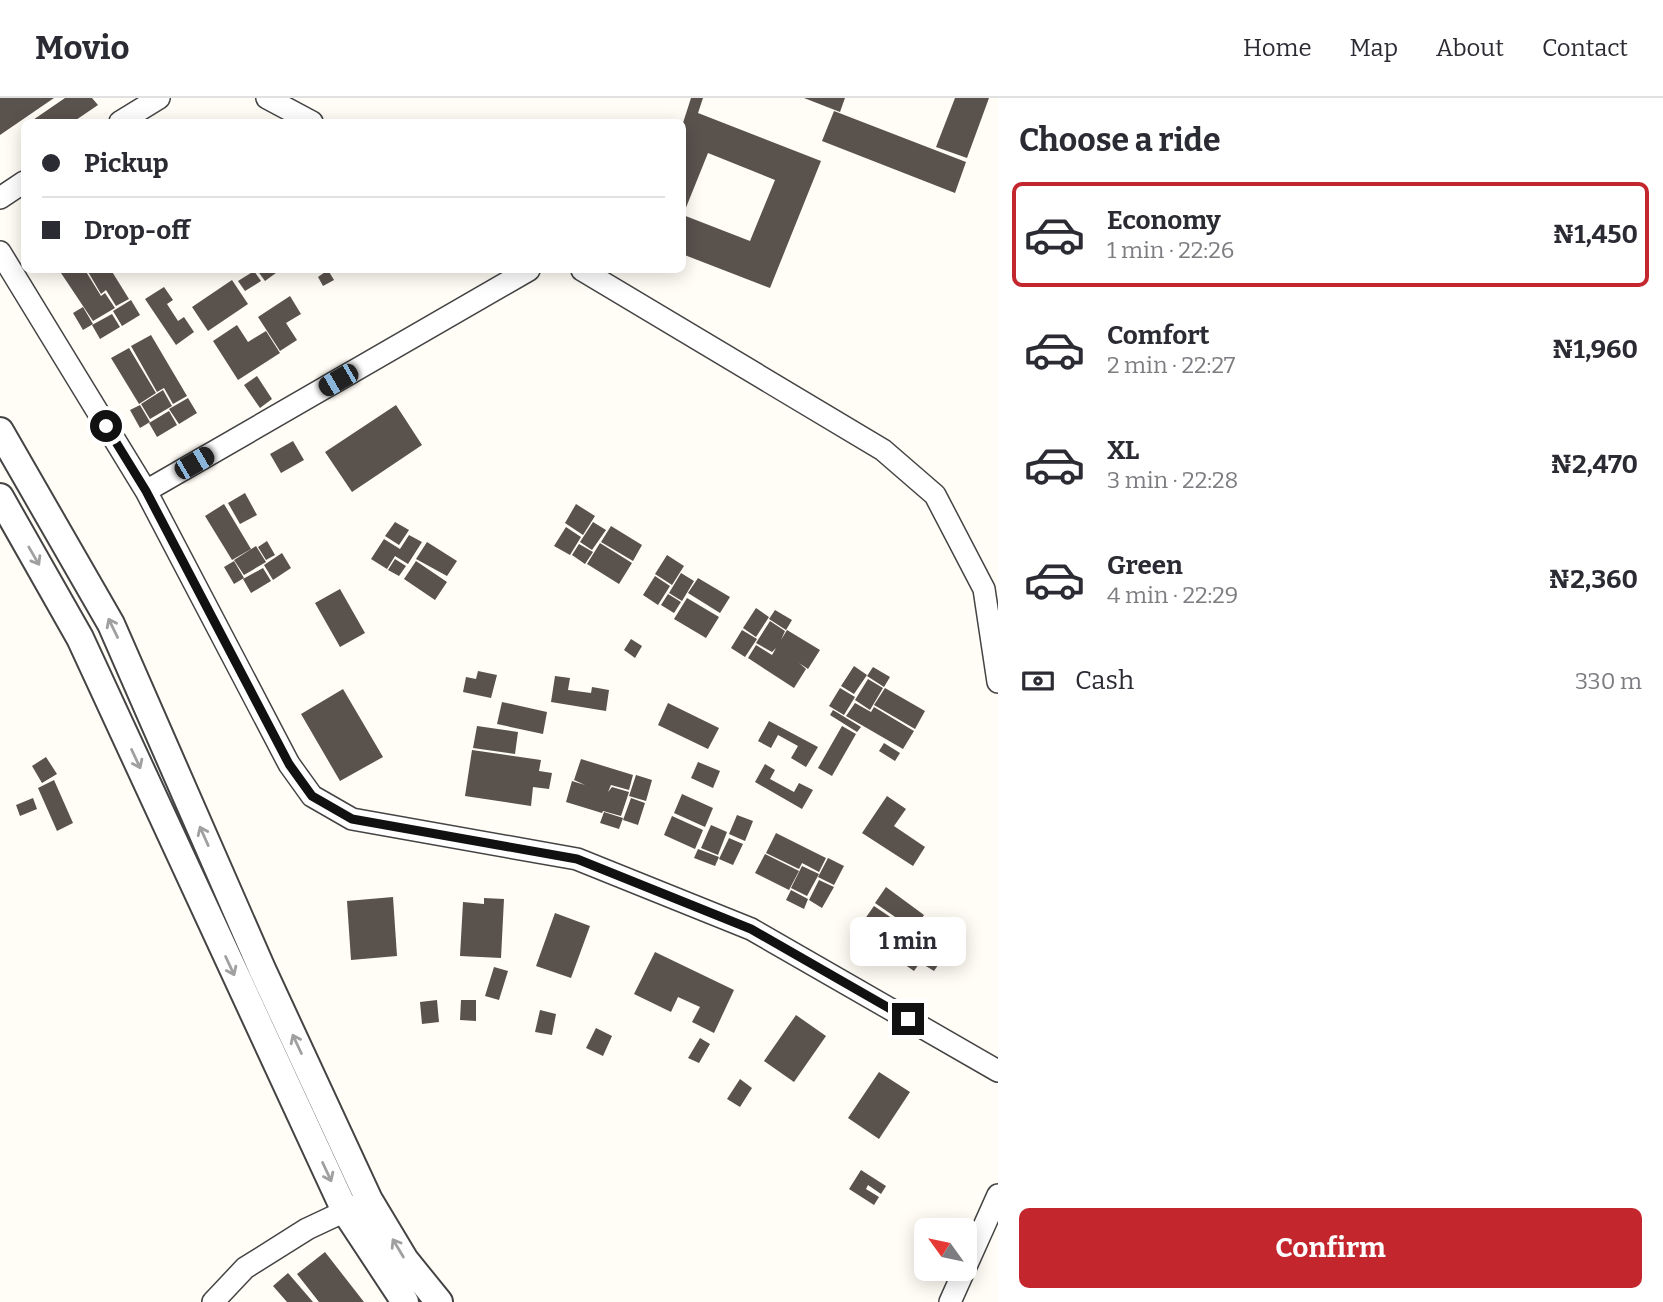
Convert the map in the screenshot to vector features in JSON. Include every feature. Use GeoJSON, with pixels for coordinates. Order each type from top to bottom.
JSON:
{"type":"FeatureCollection","features":[{"type":"Feature","properties":{"kind":"street"},"geometry":{"type":"LineString","coordinates":[[125,119],[159,98]]}},
{"type":"Feature","properties":{"kind":"street"},"geometry":{"type":"LineString","coordinates":[[267,98],[306,119]]}},
{"type":"Feature","properties":{"kind":"street"},"geometry":{"type":"LineString","coordinates":[[0,198],[21,184]]}},
{"type":"Feature","properties":{"kind":"street"},"geometry":{"type":"LineString","coordinates":[[0,252],[146,491],[289,764],[312,796],[352,819],[577,859],[683,900],[751,929],[998,1071]]}},
{"type":"Feature","properties":{"kind":"street"},"geometry":{"type":"LineString","coordinates":[[146,491],[524,273]]}},
{"type":"Feature","properties":{"kind":"street"},"geometry":{"type":"LineString","coordinates":[[587,273],[883,450],[934,495],[991,588],[998,682]]}},
{"type":"Feature","properties":{"kind":"street"},"geometry":{"type":"LineString","coordinates":[[0,431],[111,624],[262,970],[357,1206],[439,1302]]}},
{"type":"Feature","properties":{"kind":"street"},"geometry":{"type":"LineString","coordinates":[[0,496],[80,638],[405,1302]]}},
{"type":"Feature","properties":{"kind":"street"},"geometry":{"type":"LineString","coordinates":[[950,1302],[998,1195]]}},
{"type":"Feature","properties":{"kind":"street"},"geometry":{"type":"LineString","coordinates":[[213,1302],[245,1268],[307,1228],[357,1206]]}},
{"type":"Feature","properties":{"kind":"building"},"geometry":{"type":"Polygon","coordinates":[[[0,98],[54,98],[21,119],[0,135],[0,98]]]}},
{"type":"Feature","properties":{"kind":"building"},"geometry":{"type":"Polygon","coordinates":[[[65,98],[92,98],[98,105],[77,119],[34,119],[65,98]]]}},
{"type":"Feature","properties":{"kind":"building"},"geometry":{"type":"Polygon","coordinates":[[[691,98],[703,98],[698,113],[821,161],[770,288],[686,256],[686,216],[750,241],[775,180],[708,153],[686,208],[684,119],[691,98]]]}},
{"type":"Feature","properties":{"kind":"building"},"geometry":{"type":"Polygon","coordinates":[[[804,98],[845,98],[840,112],[804,98]]]}},
{"type":"Feature","properties":{"kind":"building"},"geometry":{"type":"Polygon","coordinates":[[[955,98],[989,98],[967,158],[936,147],[955,98]]]}},
{"type":"Feature","properties":{"kind":"building"},"geometry":{"type":"Polygon","coordinates":[[[834,111],[966,162],[955,193],[822,141],[834,111]]]}},
{"type":"Feature","properties":{"kind":"building"},"geometry":{"type":"Polygon","coordinates":[[[61,273],[87,273],[101,296],[105,293],[115,308],[93,321],[61,273]]]}},
{"type":"Feature","properties":{"kind":"building"},"geometry":{"type":"Polygon","coordinates":[[[89,273],[113,273],[129,299],[116,306],[106,290],[101,294],[89,273]]]}},
{"type":"Feature","properties":{"kind":"building"},"geometry":{"type":"Polygon","coordinates":[[[255,273],[261,281],[245,291],[238,281],[255,273]]]}},
{"type":"Feature","properties":{"kind":"building"},"geometry":{"type":"Polygon","coordinates":[[[259,273],[276,273],[265,281],[259,273]]]}},
{"type":"Feature","properties":{"kind":"building"},"geometry":{"type":"Polygon","coordinates":[[[330,273],[334,280],[323,286],[318,277],[330,273]]]}},
{"type":"Feature","properties":{"kind":"building"},"geometry":{"type":"Polygon","coordinates":[[[232,280],[248,304],[208,331],[192,307],[232,280]]]}},
{"type":"Feature","properties":{"kind":"building"},"geometry":{"type":"Polygon","coordinates":[[[164,287],[173,300],[167,304],[178,321],[184,317],[194,332],[176,345],[145,299],[164,287]]]}},
{"type":"Feature","properties":{"kind":"building"},"geometry":{"type":"Polygon","coordinates":[[[290,296],[301,314],[286,323],[297,340],[280,351],[258,317],[290,296]]]}},
{"type":"Feature","properties":{"kind":"building"},"geometry":{"type":"Polygon","coordinates":[[[131,300],[140,315],[122,326],[113,311],[131,300]]]}},
{"type":"Feature","properties":{"kind":"building"},"geometry":{"type":"Polygon","coordinates":[[[83,307],[93,324],[83,330],[73,313],[83,307]]]}},
{"type":"Feature","properties":{"kind":"building"},"geometry":{"type":"Polygon","coordinates":[[[112,314],[120,327],[100,339],[92,325],[112,314]]]}},
{"type":"Feature","properties":{"kind":"building"},"geometry":{"type":"Polygon","coordinates":[[[237,325],[248,342],[266,331],[280,353],[238,380],[213,341],[237,325]]]}},
{"type":"Feature","properties":{"kind":"building"},"geometry":{"type":"Polygon","coordinates":[[[151,335],[187,396],[173,404],[164,388],[157,392],[131,346],[151,335]]]}},
{"type":"Feature","properties":{"kind":"building"},"geometry":{"type":"Polygon","coordinates":[[[129,348],[156,393],[139,404],[111,358],[129,348]]]}},
{"type":"Feature","properties":{"kind":"building"},"geometry":{"type":"Polygon","coordinates":[[[257,376],[272,399],[260,408],[244,385],[257,376]]]}},
{"type":"Feature","properties":{"kind":"building"},"geometry":{"type":"Polygon","coordinates":[[[163,390],[172,406],[150,419],[141,404],[163,390]]]}},
{"type":"Feature","properties":{"kind":"building"},"geometry":{"type":"Polygon","coordinates":[[[188,398],[197,413],[179,424],[169,409],[188,398]]]}},
{"type":"Feature","properties":{"kind":"building"},"geometry":{"type":"Polygon","coordinates":[[[140,405],[150,422],[140,428],[130,410],[140,405]]]}},
{"type":"Feature","properties":{"kind":"building"},"geometry":{"type":"Polygon","coordinates":[[[396,405],[422,445],[352,492],[325,452],[396,405]]]}},
{"type":"Feature","properties":{"kind":"building"},"geometry":{"type":"Polygon","coordinates":[[[169,411],[177,425],[157,437],[149,423],[169,411]]]}},
{"type":"Feature","properties":{"kind":"building"},"geometry":{"type":"Polygon","coordinates":[[[293,441],[304,460],[281,473],[270,454],[293,441]]]}},
{"type":"Feature","properties":{"kind":"building"},"geometry":{"type":"Polygon","coordinates":[[[245,493],[257,515],[240,524],[228,503],[245,493]]]}},
{"type":"Feature","properties":{"kind":"building"},"geometry":{"type":"Polygon","coordinates":[[[224,504],[251,549],[232,560],[205,516],[224,504]]]}},
{"type":"Feature","properties":{"kind":"building"},"geometry":{"type":"Polygon","coordinates":[[[576,504],[595,516],[583,535],[565,523],[576,504]]]}},
{"type":"Feature","properties":{"kind":"building"},"geometry":{"type":"Polygon","coordinates":[[[395,522],[409,530],[399,545],[385,536],[395,522]]]}},
{"type":"Feature","properties":{"kind":"building"},"geometry":{"type":"Polygon","coordinates":[[[593,522],[606,530],[592,550],[580,542],[593,522]]]}},
{"type":"Feature","properties":{"kind":"building"},"geometry":{"type":"Polygon","coordinates":[[[611,526],[642,545],[633,561],[601,542],[611,526]]]}},
{"type":"Feature","properties":{"kind":"building"},"geometry":{"type":"Polygon","coordinates":[[[566,527],[581,537],[570,555],[554,546],[566,527]]]}},
{"type":"Feature","properties":{"kind":"building"},"geometry":{"type":"Polygon","coordinates":[[[409,535],[422,542],[408,564],[395,556],[387,569],[371,559],[384,539],[400,549],[409,535]]]}},
{"type":"Feature","properties":{"kind":"building"},"geometry":{"type":"Polygon","coordinates":[[[267,541],[275,555],[266,560],[258,547],[267,541]]]}},
{"type":"Feature","properties":{"kind":"building"},"geometry":{"type":"Polygon","coordinates":[[[427,542],[457,561],[447,576],[416,559],[427,542]]]}},
{"type":"Feature","properties":{"kind":"building"},"geometry":{"type":"Polygon","coordinates":[[[600,543],[632,563],[619,584],[587,564],[600,543]]]}},
{"type":"Feature","properties":{"kind":"building"},"geometry":{"type":"Polygon","coordinates":[[[579,544],[593,552],[585,564],[572,555],[579,544]]]}},
{"type":"Feature","properties":{"kind":"building"},"geometry":{"type":"Polygon","coordinates":[[[256,546],[266,562],[244,575],[234,560],[256,546]]]}},
{"type":"Feature","properties":{"kind":"building"},"geometry":{"type":"Polygon","coordinates":[[[282,553],[291,568],[273,580],[264,565],[282,553]]]}},
{"type":"Feature","properties":{"kind":"building"},"geometry":{"type":"Polygon","coordinates":[[[667,555],[684,566],[672,585],[655,574],[667,555]]]}},
{"type":"Feature","properties":{"kind":"building"},"geometry":{"type":"Polygon","coordinates":[[[395,559],[406,566],[399,576],[388,570],[395,559]]]}},
{"type":"Feature","properties":{"kind":"building"},"geometry":{"type":"Polygon","coordinates":[[[234,561],[244,578],[234,584],[224,567],[234,561]]]}},
{"type":"Feature","properties":{"kind":"building"},"geometry":{"type":"Polygon","coordinates":[[[416,561],[447,582],[435,600],[404,579],[416,561]]]}},
{"type":"Feature","properties":{"kind":"building"},"geometry":{"type":"Polygon","coordinates":[[[263,568],[271,581],[251,593],[243,579],[263,568]]]}},
{"type":"Feature","properties":{"kind":"building"},"geometry":{"type":"Polygon","coordinates":[[[681,573],[694,581],[682,601],[669,593],[681,573]]]}},
{"type":"Feature","properties":{"kind":"building"},"geometry":{"type":"Polygon","coordinates":[[[655,576],[670,586],[658,605],[643,595],[655,576]]]}},
{"type":"Feature","properties":{"kind":"building"},"geometry":{"type":"Polygon","coordinates":[[[698,578],[730,597],[720,613],[688,593],[698,578]]]}},
{"type":"Feature","properties":{"kind":"building"},"geometry":{"type":"Polygon","coordinates":[[[340,589],[365,633],[340,647],[315,603],[340,589]]]}},
{"type":"Feature","properties":{"kind":"building"},"geometry":{"type":"Polygon","coordinates":[[[668,594],[681,602],[674,613],[661,605],[668,594]]]}},
{"type":"Feature","properties":{"kind":"building"},"geometry":{"type":"Polygon","coordinates":[[[687,598],[719,617],[706,638],[674,619],[687,598]]]}},
{"type":"Feature","properties":{"kind":"building"},"geometry":{"type":"Polygon","coordinates":[[[756,608],[769,617],[756,637],[743,628],[756,608]]]}},
{"type":"Feature","properties":{"kind":"building"},"geometry":{"type":"Polygon","coordinates":[[[775,610],[792,620],[786,630],[769,619],[775,610]]]}},
{"type":"Feature","properties":{"kind":"building"},"geometry":{"type":"Polygon","coordinates":[[[770,621],[785,631],[781,640],[787,630],[820,650],[808,669],[799,663],[806,669],[794,688],[748,658],[756,645],[772,655],[776,648],[772,652],[756,643],[770,621]]]}},
{"type":"Feature","properties":{"kind":"building"},"geometry":{"type":"Polygon","coordinates":[[[742,630],[757,639],[745,657],[731,648],[742,630]]]}},
{"type":"Feature","properties":{"kind":"building"},"geometry":{"type":"Polygon","coordinates":[[[631,639],[642,646],[635,658],[624,650],[631,639]]]}},
{"type":"Feature","properties":{"kind":"building"},"geometry":{"type":"Polygon","coordinates":[[[854,666],[867,675],[854,694],[841,686],[854,666]]]}},
{"type":"Feature","properties":{"kind":"building"},"geometry":{"type":"Polygon","coordinates":[[[873,667],[890,677],[884,687],[867,676],[873,667]]]}},
{"type":"Feature","properties":{"kind":"building"},"geometry":{"type":"Polygon","coordinates":[[[478,671],[497,675],[491,698],[463,692],[466,677],[476,679],[478,671]]]}},
{"type":"Feature","properties":{"kind":"building"},"geometry":{"type":"Polygon","coordinates":[[[555,676],[570,678],[568,690],[591,693],[592,687],[609,690],[606,711],[551,702],[555,676]]]}},
{"type":"Feature","properties":{"kind":"building"},"geometry":{"type":"Polygon","coordinates":[[[868,679],[883,688],[870,710],[855,700],[868,679]]]}},
{"type":"Feature","properties":{"kind":"building"},"geometry":{"type":"Polygon","coordinates":[[[840,688],[855,697],[844,715],[829,706],[840,688]]]}},
{"type":"Feature","properties":{"kind":"building"},"geometry":{"type":"Polygon","coordinates":[[[885,688],[925,711],[915,729],[874,705],[885,688]]]}},
{"type":"Feature","properties":{"kind":"building"},"geometry":{"type":"Polygon","coordinates":[[[343,689],[383,757],[340,781],[301,714],[343,689]]]}},
{"type":"Feature","properties":{"kind":"building"},"geometry":{"type":"Polygon","coordinates":[[[502,702],[547,712],[543,734],[497,724],[502,702]]]}},
{"type":"Feature","properties":{"kind":"building"},"geometry":{"type":"Polygon","coordinates":[[[668,703],[719,728],[708,749],[658,725],[668,703]]]}},
{"type":"Feature","properties":{"kind":"building"},"geometry":{"type":"Polygon","coordinates":[[[855,703],[871,712],[874,707],[914,731],[903,749],[846,716],[855,703]]]}},
{"type":"Feature","properties":{"kind":"building"},"geometry":{"type":"Polygon","coordinates":[[[833,710],[861,727],[857,732],[830,715],[833,710]]]}},
{"type":"Feature","properties":{"kind":"building"},"geometry":{"type":"Polygon","coordinates":[[[769,721],[818,747],[806,767],[791,758],[798,746],[778,735],[771,748],[758,741],[769,721]]]}},
{"type":"Feature","properties":{"kind":"building"},"geometry":{"type":"Polygon","coordinates":[[[477,726],[518,732],[515,754],[473,748],[477,726]]]}},
{"type":"Feature","properties":{"kind":"building"},"geometry":{"type":"Polygon","coordinates":[[[842,726],[856,734],[832,776],[818,768],[842,726]]]}},
{"type":"Feature","properties":{"kind":"building"},"geometry":{"type":"Polygon","coordinates":[[[884,743],[900,753],[895,761],[879,751],[884,743]]]}},
{"type":"Feature","properties":{"kind":"building"},"geometry":{"type":"Polygon","coordinates":[[[472,750],[541,760],[539,771],[552,773],[549,789],[533,787],[531,806],[465,796],[472,750]]]}},
{"type":"Feature","properties":{"kind":"building"},"geometry":{"type":"Polygon","coordinates":[[[46,757],[57,774],[42,783],[32,766],[46,757]]]}},
{"type":"Feature","properties":{"kind":"building"},"geometry":{"type":"Polygon","coordinates":[[[581,759],[633,775],[629,790],[611,785],[608,792],[612,787],[629,792],[621,816],[566,802],[572,781],[585,785],[574,780],[581,759]]]}},
{"type":"Feature","properties":{"kind":"building"},"geometry":{"type":"Polygon","coordinates":[[[698,762],[720,771],[713,788],[691,778],[698,762]]]}},
{"type":"Feature","properties":{"kind":"building"},"geometry":{"type":"Polygon","coordinates":[[[765,764],[775,770],[770,779],[794,792],[799,783],[813,790],[802,809],[755,782],[765,764]]]}},
{"type":"Feature","properties":{"kind":"building"},"geometry":{"type":"Polygon","coordinates":[[[636,775],[652,780],[646,801],[629,796],[636,775]]]}},
{"type":"Feature","properties":{"kind":"building"},"geometry":{"type":"Polygon","coordinates":[[[54,780],[73,823],[57,831],[38,788],[54,780]]]}},
{"type":"Feature","properties":{"kind":"building"},"geometry":{"type":"Polygon","coordinates":[[[682,794],[713,808],[705,827],[674,813],[682,794]]]}},
{"type":"Feature","properties":{"kind":"building"},"geometry":{"type":"Polygon","coordinates":[[[887,796],[906,809],[894,826],[925,847],[913,866],[862,833],[887,796]]]}},
{"type":"Feature","properties":{"kind":"building"},"geometry":{"type":"Polygon","coordinates":[[[33,798],[37,809],[20,816],[16,805],[33,798]]]}},
{"type":"Feature","properties":{"kind":"building"},"geometry":{"type":"Polygon","coordinates":[[[631,798],[645,803],[638,825],[623,820],[631,798]]]}},
{"type":"Feature","properties":{"kind":"building"},"geometry":{"type":"Polygon","coordinates":[[[604,812],[623,818],[619,829],[600,823],[604,812]]]}},
{"type":"Feature","properties":{"kind":"building"},"geometry":{"type":"Polygon","coordinates":[[[737,815],[753,821],[745,841],[729,834],[737,815]]]}},
{"type":"Feature","properties":{"kind":"building"},"geometry":{"type":"Polygon","coordinates":[[[672,816],[703,830],[695,849],[664,835],[672,816]]]}},
{"type":"Feature","properties":{"kind":"building"},"geometry":{"type":"Polygon","coordinates":[[[711,825],[727,832],[718,855],[701,848],[711,825]]]}},
{"type":"Feature","properties":{"kind":"building"},"geometry":{"type":"Polygon","coordinates":[[[776,833],[826,858],[819,872],[802,863],[799,869],[766,853],[776,833]]]}},
{"type":"Feature","properties":{"kind":"building"},"geometry":{"type":"Polygon","coordinates":[[[729,838],[743,844],[733,865],[719,859],[729,838]]]}},
{"type":"Feature","properties":{"kind":"building"},"geometry":{"type":"Polygon","coordinates":[[[698,849],[719,857],[715,866],[694,858],[698,849]]]}},
{"type":"Feature","properties":{"kind":"building"},"geometry":{"type":"Polygon","coordinates":[[[765,854],[799,871],[789,890],[755,873],[765,854]]]}},
{"type":"Feature","properties":{"kind":"building"},"geometry":{"type":"Polygon","coordinates":[[[828,858],[844,866],[834,885],[818,877],[828,858]]]}},
{"type":"Feature","properties":{"kind":"building"},"geometry":{"type":"Polygon","coordinates":[[[802,866],[819,874],[807,896],[791,888],[802,866]]]}},
{"type":"Feature","properties":{"kind":"building"},"geometry":{"type":"Polygon","coordinates":[[[819,880],[834,887],[822,908],[809,900],[819,880]]]}},
{"type":"Feature","properties":{"kind":"building"},"geometry":{"type":"Polygon","coordinates":[[[886,887],[924,915],[914,930],[875,903],[886,887]]]}},
{"type":"Feature","properties":{"kind":"building"},"geometry":{"type":"Polygon","coordinates":[[[791,890],[808,899],[804,909],[786,900],[791,890]]]}},
{"type":"Feature","properties":{"kind":"building"},"geometry":{"type":"Polygon","coordinates":[[[393,897],[397,956],[351,960],[347,901],[393,897]]]}},
{"type":"Feature","properties":{"kind":"building"},"geometry":{"type":"Polygon","coordinates":[[[484,898],[504,899],[501,958],[460,956],[463,902],[484,904],[484,898]]]}},
{"type":"Feature","properties":{"kind":"building"},"geometry":{"type":"Polygon","coordinates":[[[874,906],[914,933],[902,950],[862,923],[874,906]]]}},
{"type":"Feature","properties":{"kind":"building"},"geometry":{"type":"Polygon","coordinates":[[[555,913],[590,926],[571,978],[536,966],[555,913]]]}},
{"type":"Feature","properties":{"kind":"building"},"geometry":{"type":"Polygon","coordinates":[[[929,917],[940,924],[934,934],[922,927],[929,917]]]}},
{"type":"Feature","properties":{"kind":"building"},"geometry":{"type":"Polygon","coordinates":[[[945,922],[959,932],[948,950],[933,941],[945,922]]]}},
{"type":"Feature","properties":{"kind":"building"},"geometry":{"type":"Polygon","coordinates":[[[918,927],[934,937],[920,958],[905,949],[918,927]]]}},
{"type":"Feature","properties":{"kind":"building"},"geometry":{"type":"Polygon","coordinates":[[[934,943],[947,952],[934,971],[921,963],[934,943]]]}},
{"type":"Feature","properties":{"kind":"building"},"geometry":{"type":"Polygon","coordinates":[[[904,950],[921,961],[914,971],[898,960],[904,950]]]}},
{"type":"Feature","properties":{"kind":"building"},"geometry":{"type":"Polygon","coordinates":[[[655,952],[734,990],[714,1033],[692,1022],[700,1007],[678,997],[671,1012],[634,994],[655,952]]]}},
{"type":"Feature","properties":{"kind":"building"},"geometry":{"type":"Polygon","coordinates":[[[494,967],[508,971],[499,1000],[485,996],[494,967]]]}},
{"type":"Feature","properties":{"kind":"building"},"geometry":{"type":"Polygon","coordinates":[[[437,1000],[439,1022],[422,1024],[420,1002],[437,1000]]]}},
{"type":"Feature","properties":{"kind":"building"},"geometry":{"type":"Polygon","coordinates":[[[461,1000],[476,1000],[476,1021],[460,1020],[461,1000]]]}},
{"type":"Feature","properties":{"kind":"building"},"geometry":{"type":"Polygon","coordinates":[[[540,1010],[556,1014],[552,1035],[535,1032],[540,1010]]]}},
{"type":"Feature","properties":{"kind":"building"},"geometry":{"type":"Polygon","coordinates":[[[796,1015],[826,1036],[794,1082],[764,1061],[796,1015]]]}},
{"type":"Feature","properties":{"kind":"building"},"geometry":{"type":"Polygon","coordinates":[[[596,1028],[612,1036],[603,1056],[586,1048],[596,1028]]]}},
{"type":"Feature","properties":{"kind":"building"},"geometry":{"type":"Polygon","coordinates":[[[700,1038],[710,1044],[699,1063],[688,1058],[700,1038]]]}},
{"type":"Feature","properties":{"kind":"building"},"geometry":{"type":"Polygon","coordinates":[[[879,1072],[910,1092],[879,1139],[848,1118],[879,1072]]]}},
{"type":"Feature","properties":{"kind":"building"},"geometry":{"type":"Polygon","coordinates":[[[740,1079],[752,1088],[740,1107],[727,1099],[740,1079]]]}},
{"type":"Feature","properties":{"kind":"building"},"geometry":{"type":"Polygon","coordinates":[[[861,1170],[886,1186],[881,1194],[868,1185],[866,1189],[879,1197],[874,1205],[849,1189],[861,1170]]]}},
{"type":"Feature","properties":{"kind":"building"},"geometry":{"type":"Polygon","coordinates":[[[325,1252],[364,1302],[319,1302],[297,1274],[325,1252]]]}},
{"type":"Feature","properties":{"kind":"building"},"geometry":{"type":"Polygon","coordinates":[[[288,1273],[313,1302],[287,1302],[273,1286],[288,1273]]]}},
{"type":"Feature","properties":{"kind":"route"},"geometry":{"type":"LineString","coordinates":[[106,426],[146,491],[289,764],[312,796],[352,819],[577,859],[751,929],[908,1019]]}}]}
